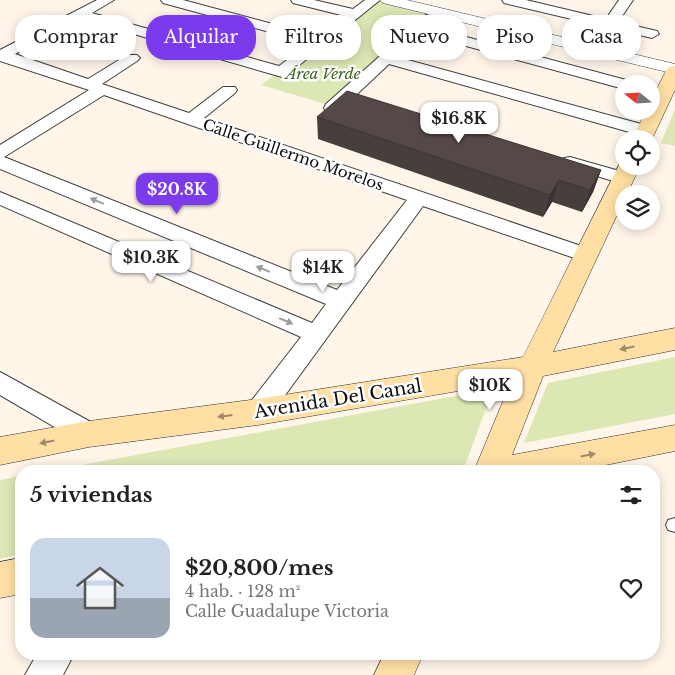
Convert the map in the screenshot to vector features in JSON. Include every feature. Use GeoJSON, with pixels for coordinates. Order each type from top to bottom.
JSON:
{"type":"FeatureCollection","features":[{"type":"Feature","properties":{"kind":"main road"},"geometry":{"type":"LineString","coordinates":[[660,89],[675,70]]}},
{"type":"Feature","properties":{"kind":"main road"},"geometry":{"type":"LineString","coordinates":[[492,465],[532,367],[625,175]]}},
{"type":"Feature","properties":{"kind":"main road","name":"Avenida Del Canal"},"geometry":{"type":"LineString","coordinates":[[0,451],[89,434],[258,412],[532,367],[675,339]]}},
{"type":"Feature","properties":{"kind":"main road"},"geometry":{"type":"LineString","coordinates":[[537,465],[675,438]]}},
{"type":"Feature","properties":{"kind":"main road"},"geometry":{"type":"LineString","coordinates":[[0,580],[15,577]]}},
{"type":"Feature","properties":{"kind":"main road"},"geometry":{"type":"LineString","coordinates":[[394,675],[401,660]]}},
{"type":"Feature","properties":{"kind":"street"},"geometry":{"type":"LineString","coordinates":[[1,55],[107,0]]}},
{"type":"Feature","properties":{"kind":"street"},"geometry":{"type":"LineString","coordinates":[[168,0],[266,27]]}},
{"type":"Feature","properties":{"kind":"street"},"geometry":{"type":"LineString","coordinates":[[298,0],[355,14],[373,0]]}},
{"type":"Feature","properties":{"kind":"street"},"geometry":{"type":"LineString","coordinates":[[388,0],[675,70]]}},
{"type":"Feature","properties":{"kind":"street"},"geometry":{"type":"LineString","coordinates":[[509,0],[548,5],[581,15]]}},
{"type":"Feature","properties":{"kind":"street"},"geometry":{"type":"LineString","coordinates":[[616,15],[626,0]]}},
{"type":"Feature","properties":{"kind":"street"},"geometry":{"type":"LineString","coordinates":[[434,15],[437,12]]}},
{"type":"Feature","properties":{"kind":"street"},"geometry":{"type":"LineString","coordinates":[[80,14],[282,72],[297,60]]}},
{"type":"Feature","properties":{"kind":"street"},"geometry":{"type":"LineString","coordinates":[[641,31],[652,34]]}},
{"type":"Feature","properties":{"kind":"street"},"geometry":{"type":"LineString","coordinates":[[467,42],[615,82]]}},
{"type":"Feature","properties":{"kind":"street","name":"Calle Guillermo Morelos"},"geometry":{"type":"LineString","coordinates":[[1,55],[586,255]]}},
{"type":"Feature","properties":{"kind":"street"},"geometry":{"type":"LineString","coordinates":[[0,153],[95,87],[129,60]]}},
{"type":"Feature","properties":{"kind":"street"},"geometry":{"type":"LineString","coordinates":[[332,108],[385,60]]}},
{"type":"Feature","properties":{"kind":"street"},"geometry":{"type":"LineString","coordinates":[[389,60],[627,130]]}},
{"type":"Feature","properties":{"kind":"street"},"geometry":{"type":"LineString","coordinates":[[191,120],[229,90]]}},
{"type":"Feature","properties":{"kind":"street"},"geometry":{"type":"LineString","coordinates":[[348,94],[367,100]]}},
{"type":"Feature","properties":{"kind":"street"},"geometry":{"type":"LineString","coordinates":[[557,158],[615,170]]}},
{"type":"Feature","properties":{"kind":"street"},"geometry":{"type":"LineString","coordinates":[[0,162],[341,301]]}},
{"type":"Feature","properties":{"kind":"street"},"geometry":{"type":"LineString","coordinates":[[0,198],[316,334]]}},
{"type":"Feature","properties":{"kind":"street"},"geometry":{"type":"LineString","coordinates":[[258,412],[419,198]]}},
{"type":"Feature","properties":{"kind":"street"},"geometry":{"type":"LineString","coordinates":[[0,382],[89,434]]}},
{"type":"Feature","properties":{"kind":"street"},"geometry":{"type":"LineString","coordinates":[[42,675],[53,660]]}},
{"type":"Feature","properties":{"kind":"green space","name":"Área Verde"},"geometry":{"type":"Polygon","coordinates":[[[375,1],[426,14],[371,15],[371,60],[377,60],[329,105],[261,85],[295,60],[361,60],[361,15],[356,15],[375,1]]]}},
{"type":"Feature","properties":{"kind":"green space"},"geometry":{"type":"Polygon","coordinates":[[[675,109],[675,146],[661,143],[675,109]]]}},
{"type":"Feature","properties":{"kind":"green space"},"geometry":{"type":"Polygon","coordinates":[[[675,357],[675,414],[524,443],[548,383],[675,357]]]}},
{"type":"Feature","properties":{"kind":"green space"},"geometry":{"type":"Polygon","coordinates":[[[493,389],[465,465],[81,465],[493,389]]]}},
{"type":"Feature","properties":{"kind":"green space"},"geometry":{"type":"Polygon","coordinates":[[[15,477],[15,555],[0,559],[0,480],[15,477]]]}},
{"type":"Feature","properties":{"kind":"building"},"geometry":{"type":"Polygon","coordinates":[[[347,91],[601,170],[590,190],[559,180],[550,195],[317,117],[347,91]]]}}]}
